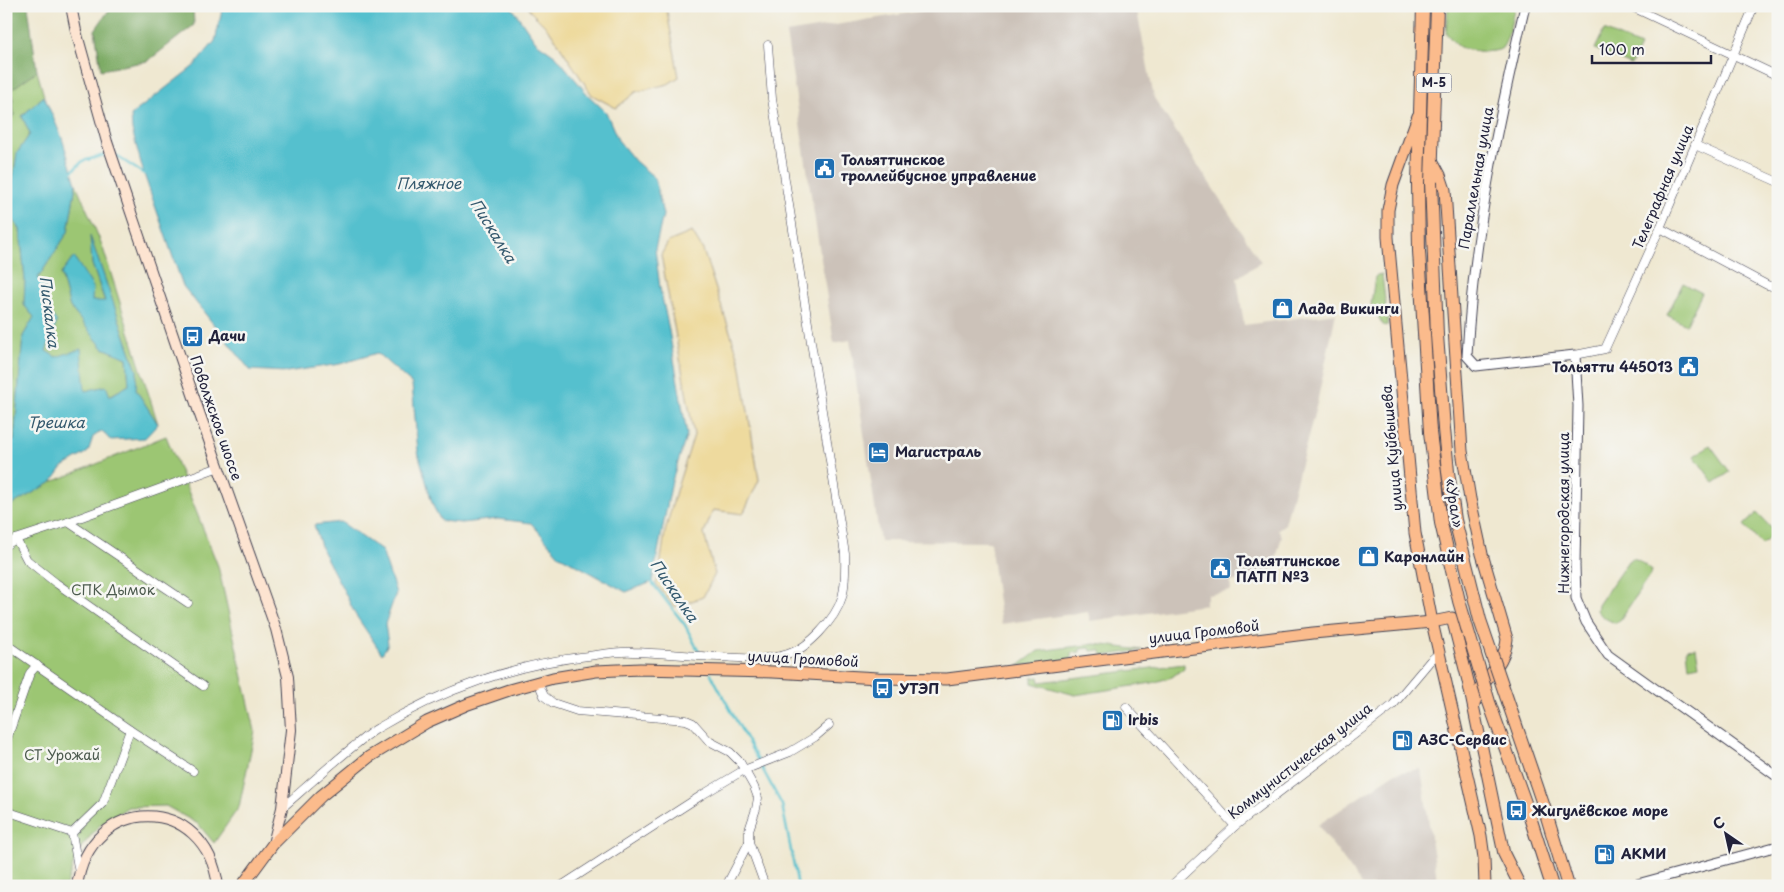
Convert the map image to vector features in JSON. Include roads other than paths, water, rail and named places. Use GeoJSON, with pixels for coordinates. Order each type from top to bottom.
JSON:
{"type":"FeatureCollection","features":[{"type":"Feature","properties":{"kind":"highway","name":"улица Куйбышева"},"geometry":{"type":"LineString","coordinates":[[1420,108],[1423,6]]}},
{"type":"Feature","properties":{"kind":"highway","name":"М-5"},"geometry":{"type":"LineString","coordinates":[[1432,160],[1437,6]]}},
{"type":"Feature","properties":{"kind":"highway","name":"«Урал»"},"geometry":{"type":"LineString","coordinates":[[1420,108],[1419,251],[1430,432],[1441,523],[1459,601],[1486,693],[1528,811],[1552,886]]}},
{"type":"Feature","properties":{"kind":"highway","name":"«Урал»"},"geometry":{"type":"LineString","coordinates":[[1432,160],[1431,182],[1437,335],[1442,411],[1455,520],[1480,620],[1544,807],[1568,886]]}},
{"type":"Feature","properties":{"kind":"main road","name":"Поволжское шоссе"},"geometry":{"type":"LineString","coordinates":[[71,6],[76,31],[107,142],[200,415],[276,628],[288,677],[292,730],[282,808],[273,844]]}},
{"type":"Feature","properties":{"kind":"main road","name":"улица Куйбышева"},"geometry":{"type":"LineString","coordinates":[[1420,108],[1416,124],[1393,185],[1388,210],[1388,237],[1415,533],[1432,622],[1480,836],[1484,858],[1485,886]]}},
{"type":"Feature","properties":{"kind":"main road"},"geometry":{"type":"LineString","coordinates":[[1432,160],[1445,190],[1462,451],[1482,554],[1507,639],[1506,652],[1502,662],[1480,688],[1474,707],[1504,854],[1520,886]]}},
{"type":"Feature","properties":{"kind":"main road","name":"улица Громовой"},"geometry":{"type":"LineString","coordinates":[[242,886],[273,844],[321,796],[368,757],[427,722],[468,704],[553,678],[596,671],[640,669],[947,679],[1313,633],[1432,622],[1452,618],[1474,707]]}},
{"type":"Feature","properties":{"kind":"main road"},"geometry":{"type":"LineString","coordinates":[[77,886],[79,873],[92,847],[110,828],[128,818],[148,815],[169,820],[189,830],[203,845],[216,868],[218,886]]}},
{"type":"Feature","properties":{"kind":"street","name":"Параллельная улица"},"geometry":{"type":"LineString","coordinates":[[1525,6],[1496,136],[1470,307],[1467,356],[1476,366],[1575,355]]}},
{"type":"Feature","properties":{"kind":"street"},"geometry":{"type":"LineString","coordinates":[[1630,6],[1778,76]]}},
{"type":"Feature","properties":{"kind":"street","name":"Телеграфная улица"},"geometry":{"type":"LineString","coordinates":[[1575,355],[1605,349],[1660,228],[1754,6]]}},
{"type":"Feature","properties":{"kind":"street"},"geometry":{"type":"LineString","coordinates":[[282,808],[330,765],[377,728],[422,705],[462,688],[515,669],[553,660],[604,654],[631,652],[752,658],[777,657],[794,652],[809,643],[840,606],[846,579],[845,554],[772,99],[768,45]]}},
{"type":"Feature","properties":{"kind":"street"},"geometry":{"type":"LineString","coordinates":[[1694,145],[1778,182]]}},
{"type":"Feature","properties":{"kind":"street"},"geometry":{"type":"LineString","coordinates":[[1660,228],[1767,285],[1778,288]]}},
{"type":"Feature","properties":{"kind":"street","name":"Нижнегородская улица"},"geometry":{"type":"LineString","coordinates":[[1575,355],[1578,406],[1576,598],[1586,622],[1608,655],[1778,777]]}},
{"type":"Feature","properties":{"kind":"street"},"geometry":{"type":"LineString","coordinates":[[6,545],[16,539],[68,522],[219,466]]}},
{"type":"Feature","properties":{"kind":"street"},"geometry":{"type":"LineString","coordinates":[[68,522],[188,603]]}},
{"type":"Feature","properties":{"kind":"street"},"geometry":{"type":"LineString","coordinates":[[16,539],[27,560],[56,583],[203,686]]}},
{"type":"Feature","properties":{"kind":"street"},"geometry":{"type":"LineString","coordinates":[[6,644],[192,771]]}},
{"type":"Feature","properties":{"kind":"street","name":"Коммунистическая улица"},"geometry":{"type":"LineString","coordinates":[[1170,886],[1235,826],[1393,705],[1430,661],[1440,652]]}},
{"type":"Feature","properties":{"kind":"street"},"geometry":{"type":"LineString","coordinates":[[6,742],[30,673],[37,665]]}},
{"type":"Feature","properties":{"kind":"street"},"geometry":{"type":"LineString","coordinates":[[538,682],[544,696],[553,703],[577,711],[686,720],[693,724],[709,742],[730,752],[740,762],[754,786],[758,798],[749,830],[749,842],[766,886]]}},
{"type":"Feature","properties":{"kind":"street"},"geometry":{"type":"LineString","coordinates":[[1126,707],[1235,826]]}},
{"type":"Feature","properties":{"kind":"street"},"geometry":{"type":"LineString","coordinates":[[561,886],[702,795],[744,770],[790,752],[815,737],[829,725]]}},
{"type":"Feature","properties":{"kind":"street"},"geometry":{"type":"LineString","coordinates":[[72,833],[103,803],[130,730]]}},
{"type":"Feature","properties":{"kind":"street"},"geometry":{"type":"LineString","coordinates":[[6,811],[72,833]]}},
{"type":"Feature","properties":{"kind":"street"},"geometry":{"type":"LineString","coordinates":[[72,833],[79,873]]}},
{"type":"Feature","properties":{"kind":"street"},"geometry":{"type":"LineString","coordinates":[[726,886],[749,842]]}},
{"type":"Feature","properties":{"kind":"street"},"geometry":{"type":"LineString","coordinates":[[1630,886],[1778,846]]}},
{"type":"Feature","properties":{"kind":"water","name":"Пляжное"},"geometry":{"type":"Polygon","coordinates":[[[223,6],[511,6],[536,42],[556,56],[588,95],[606,112],[618,140],[635,161],[655,178],[663,215],[655,249],[660,288],[687,434],[672,481],[652,582],[626,592],[560,556],[531,523],[498,519],[461,523],[441,521],[433,506],[418,452],[412,384],[377,353],[340,364],[286,372],[250,370],[183,286],[144,174],[132,130],[131,115],[194,66],[215,41],[223,6]]]}},
{"type":"Feature","properties":{"kind":"water","name":"Трешка"},"geometry":{"type":"Polygon","coordinates":[[[44,96],[62,138],[76,184],[68,232],[38,278],[49,292],[45,305],[57,322],[46,351],[56,357],[81,349],[85,391],[106,386],[110,396],[129,385],[127,358],[103,348],[70,307],[61,274],[74,257],[93,287],[92,301],[105,301],[92,264],[90,236],[137,371],[136,390],[158,424],[145,438],[110,440],[102,431],[93,437],[88,452],[63,467],[52,482],[6,508],[6,437],[14,441],[23,336],[34,317],[24,305],[25,280],[20,229],[7,211],[6,214],[6,199],[10,198],[17,153],[30,134],[22,116],[44,96]]]}},
{"type":"Feature","properties":{"kind":"water"},"geometry":{"type":"Polygon","coordinates":[[[341,522],[382,551],[396,593],[385,624],[388,644],[382,654],[355,614],[323,552],[314,525],[341,522]]]}},
{"type":"Feature","properties":{"kind":"waterway","name":"Пискалка"},"geometry":{"type":"LineString","coordinates":[[70,173],[83,161],[108,154]]}},
{"type":"Feature","properties":{"kind":"waterway","name":"Пискалка"},"geometry":{"type":"LineString","coordinates":[[115,155],[144,174],[147,173]]}},
{"type":"Feature","properties":{"kind":"waterway","name":"Пискалка"},"geometry":{"type":"LineString","coordinates":[[650,580],[685,625],[700,654]]}},
{"type":"Feature","properties":{"kind":"waterway","name":"Пискалка"},"geometry":{"type":"LineString","coordinates":[[711,674],[782,805],[798,886]]}},
{"type":"Feature","properties":{"kind":"place","name":"Тольяттинское троллейбусное управление"},"geometry":{"type":"Point","coordinates":[825,168]}},
{"type":"Feature","properties":{"kind":"place","name":"Лада Викинги"},"geometry":{"type":"Point","coordinates":[1282,309]}},
{"type":"Feature","properties":{"kind":"place","name":"Дачи"},"geometry":{"type":"Point","coordinates":[193,336]}},
{"type":"Feature","properties":{"kind":"place","name":"Тольятти 445013"},"geometry":{"type":"Point","coordinates":[1689,367]}},
{"type":"Feature","properties":{"kind":"place","name":"Магистраль"},"geometry":{"type":"Point","coordinates":[879,452]}},
{"type":"Feature","properties":{"kind":"place","name":"Каронлайн"},"geometry":{"type":"Point","coordinates":[1368,557]}},
{"type":"Feature","properties":{"kind":"place","name":"Тольяттинское ПАТП №3"},"geometry":{"type":"Point","coordinates":[1220,569]}},
{"type":"Feature","properties":{"kind":"place","name":"УТЭП"},"geometry":{"type":"Point","coordinates":[883,689]}},
{"type":"Feature","properties":{"kind":"place","name":"Irbis"},"geometry":{"type":"Point","coordinates":[1112,720]}},
{"type":"Feature","properties":{"kind":"place","name":"АЗС-Сервис"},"geometry":{"type":"Point","coordinates":[1402,740]}},
{"type":"Feature","properties":{"kind":"place","name":"Жигулёвское море"},"geometry":{"type":"Point","coordinates":[1516,811]}},
{"type":"Feature","properties":{"kind":"place","name":"АКМИ"},"geometry":{"type":"Point","coordinates":[1605,854]}},
{"type":"Feature","properties":{"kind":"park label","name":"СПК Дымок"},"geometry":{"type":"Point","coordinates":[113,590]}},
{"type":"Feature","properties":{"kind":"park label","name":"СТ Урожай"},"geometry":{"type":"Point","coordinates":[62,755]}}]}
